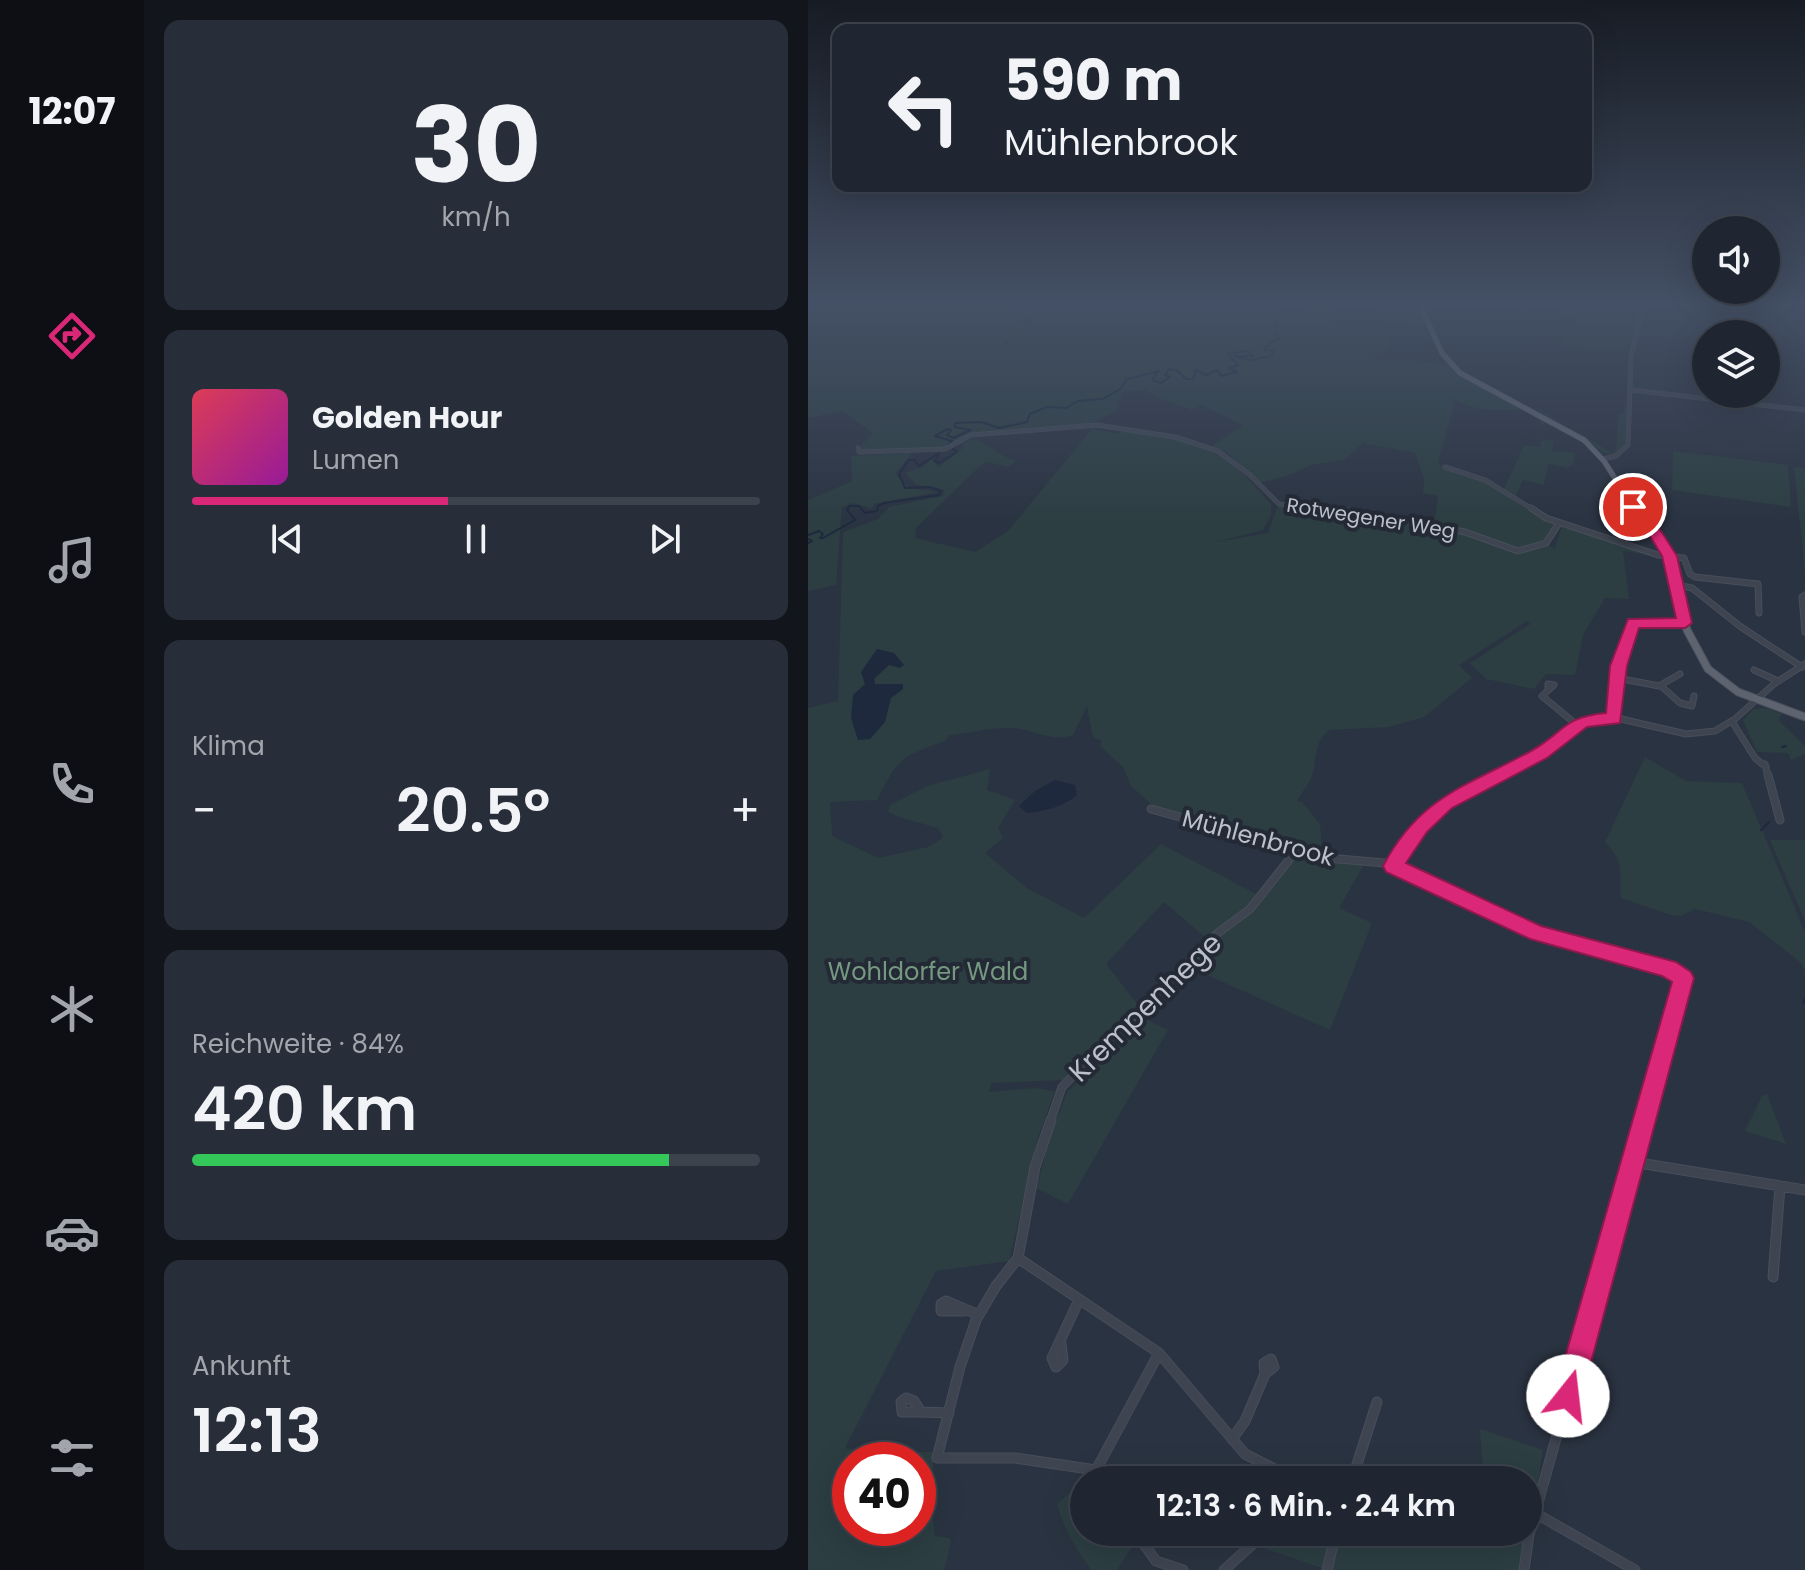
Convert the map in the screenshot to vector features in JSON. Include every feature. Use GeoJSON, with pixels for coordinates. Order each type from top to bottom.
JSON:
{"type":"FeatureCollection","features":[{"type":"Feature","properties":{"kind":"main road"},"geometry":{"type":"LineString","coordinates":[[1472,378],[1567,428],[1602,458],[1629,502],[1656,534],[1669,556],[1685,623],[1706,669],[1721,682],[1755,701],[1805,717]]}},
{"type":"Feature","properties":{"kind":"street"},"geometry":{"type":"LineString","coordinates":[[1602,458],[1617,455],[1628,444],[1631,378]]}},
{"type":"Feature","properties":{"kind":"street"},"geometry":{"type":"LineString","coordinates":[[1631,390],[1805,410]]}},
{"type":"Feature","properties":{"kind":"street","name":"Rotwegener Weg"},"geometry":{"type":"LineString","coordinates":[[856,451],[950,447],[971,435],[1095,425],[1171,436],[1218,451],[1281,505],[1312,505],[1465,532],[1520,551],[1546,543],[1559,523]]}},
{"type":"Feature","properties":{"kind":"street"},"geometry":{"type":"LineString","coordinates":[[1445,467],[1481,478],[1535,513],[1559,523],[1658,555],[1686,559],[1690,574],[1695,577],[1758,584],[1759,613]]}},
{"type":"Feature","properties":{"kind":"street"},"geometry":{"type":"LineString","coordinates":[[1676,585],[1692,588],[1738,625],[1791,660],[1787,663],[1802,668]]}},
{"type":"Feature","properties":{"kind":"street"},"geometry":{"type":"LineString","coordinates":[[1804,595],[1805,632]]}},
{"type":"Feature","properties":{"kind":"street"},"geometry":{"type":"LineString","coordinates":[[1614,719],[1617,678],[1633,623],[1685,623]]}},
{"type":"Feature","properties":{"kind":"street"},"geometry":{"type":"LineString","coordinates":[[1393,866],[1420,827],[1445,803],[1541,753],[1577,725],[1592,718],[1614,719],[1685,734],[1716,732],[1733,723],[1778,681],[1802,668]]}},
{"type":"Feature","properties":{"kind":"street"},"geometry":{"type":"LineString","coordinates":[[1754,670],[1778,681]]}},
{"type":"Feature","properties":{"kind":"street"},"geometry":{"type":"LineString","coordinates":[[1661,686],[1680,674]]}},
{"type":"Feature","properties":{"kind":"street"},"geometry":{"type":"LineString","coordinates":[[1617,678],[1661,686],[1680,703],[1692,706],[1694,696]]}},
{"type":"Feature","properties":{"kind":"street"},"geometry":{"type":"LineString","coordinates":[[1548,688],[1542,696],[1577,725]]}},
{"type":"Feature","properties":{"kind":"street"},"geometry":{"type":"LineString","coordinates":[[1733,723],[1750,756],[1766,766],[1780,820]]}},
{"type":"Feature","properties":{"kind":"street","name":"Mühlenbrook"},"geometry":{"type":"LineString","coordinates":[[1151,809],[1296,851],[1393,866],[1537,933],[1681,974],[1683,983],[1633,1162]]}},
{"type":"Feature","properties":{"kind":"street","name":"Krempenhege"},"geometry":{"type":"LineString","coordinates":[[1070,1466],[1015,1458],[937,1458],[960,1367],[979,1315],[1018,1258],[1035,1167],[1062,1087],[1219,932],[1250,909],[1296,851]]}},
{"type":"Feature","properties":{"kind":"street"},"geometry":{"type":"LineString","coordinates":[[1542,1488],[1633,1162],[1805,1190]]}},
{"type":"Feature","properties":{"kind":"street"},"geometry":{"type":"LineString","coordinates":[[1773,1277],[1780,1186]]}},
{"type":"Feature","properties":{"kind":"street"},"geometry":{"type":"LineString","coordinates":[[1018,1258],[1159,1353],[1232,1439],[1265,1466]]}},
{"type":"Feature","properties":{"kind":"street"},"geometry":{"type":"LineString","coordinates":[[1061,1344],[1079,1300]]}},
{"type":"Feature","properties":{"kind":"street"},"geometry":{"type":"LineString","coordinates":[[964,1311],[979,1315]]}},
{"type":"Feature","properties":{"kind":"street"},"geometry":{"type":"LineString","coordinates":[[1098,1466],[1159,1353]]}},
{"type":"Feature","properties":{"kind":"street"},"geometry":{"type":"LineString","coordinates":[[1232,1439],[1245,1421],[1265,1374]]}},
{"type":"Feature","properties":{"kind":"street"},"geometry":{"type":"LineString","coordinates":[[1356,1466],[1377,1402]]}},
{"type":"Feature","properties":{"kind":"street"},"geometry":{"type":"LineString","coordinates":[[921,1412],[949,1413]]}},
{"type":"Feature","properties":{"kind":"street"},"geometry":{"type":"LineString","coordinates":[[1542,1517],[1635,1570]]}},
{"type":"Feature","properties":{"kind":"street"},"geometry":{"type":"LineString","coordinates":[[1145,1546],[1156,1561],[1183,1570]]}},
{"type":"Feature","properties":{"kind":"street"},"geometry":{"type":"LineString","coordinates":[[1224,1570],[1250,1546]]}},
{"type":"Feature","properties":{"kind":"street"},"geometry":{"type":"LineString","coordinates":[[1327,1570],[1333,1546]]}},
{"type":"Feature","properties":{"kind":"street"},"geometry":{"type":"LineString","coordinates":[[1524,1570],[1527,1546]]}},
{"type":"Feature","properties":{"kind":"green space"},"geometry":{"type":"Polygon","coordinates":[[[808,378],[1466,378],[1547,420],[1542,426],[1538,419],[1525,411],[1479,408],[1452,398],[1454,404],[1438,462],[1441,466],[1484,480],[1538,517],[1554,523],[1545,541],[1520,550],[1434,525],[1438,496],[1423,493],[1424,479],[1415,453],[1363,443],[1344,460],[1312,465],[1259,483],[1227,452],[1212,446],[1243,425],[1201,405],[1192,410],[1154,397],[1156,395],[1144,390],[1122,392],[1117,401],[1117,410],[1093,423],[969,435],[943,448],[860,451],[859,448],[873,433],[843,411],[808,418],[808,378]]]}},
{"type":"Feature","properties":{"kind":"green space"},"geometry":{"type":"Polygon","coordinates":[[[1626,399],[1626,441],[1623,450],[1614,454],[1603,453],[1580,434],[1612,453],[1616,451],[1619,414],[1623,414],[1626,399]]]}},
{"type":"Feature","properties":{"kind":"green space"},"geometry":{"type":"Polygon","coordinates":[[[1542,408],[1542,411],[1576,431],[1538,411],[1542,408]]]}},
{"type":"Feature","properties":{"kind":"green space","name":"Wohldorfer Wald"},"geometry":{"type":"Polygon","coordinates":[[[1092,429],[1119,434],[1122,430],[1182,440],[1223,456],[1238,469],[1271,504],[1271,515],[1263,530],[1216,542],[1268,533],[1278,505],[1302,506],[1475,536],[1516,552],[1546,545],[1555,548],[1562,525],[1646,554],[1623,551],[1629,599],[1605,598],[1583,635],[1575,675],[1546,674],[1534,689],[1486,679],[1470,663],[1530,624],[1527,621],[1459,665],[1472,678],[1424,717],[1389,727],[1330,730],[1321,740],[1311,778],[1297,801],[1302,802],[1320,824],[1322,850],[1318,854],[1365,863],[1339,908],[1372,923],[1330,1030],[1187,966],[1213,944],[1164,902],[1106,964],[1138,1005],[1064,1080],[991,1083],[989,1092],[1036,1088],[1055,1091],[1038,1138],[1009,1261],[936,1271],[848,1442],[832,1442],[832,1546],[936,1546],[936,1536],[950,1538],[944,1570],[808,1570],[808,708],[838,701],[843,532],[878,519],[889,507],[943,496],[944,490],[917,485],[905,473],[923,467],[931,459],[939,467],[965,446],[962,444],[973,439],[1016,461],[1008,467],[987,462],[980,466],[916,528],[915,538],[975,552],[1008,531],[1092,429]],[[1087,706],[1073,735],[1065,737],[1049,737],[1012,728],[949,735],[947,740],[903,760],[891,774],[877,800],[830,802],[832,836],[878,858],[928,847],[943,838],[939,829],[894,815],[888,812],[890,805],[927,786],[990,769],[987,790],[1015,800],[998,828],[1003,838],[985,853],[1027,888],[1084,918],[1161,844],[1262,897],[1290,860],[1303,854],[1155,808],[1131,786],[1123,767],[1100,746],[1102,741],[1093,737],[1087,706]]]}},
{"type":"Feature","properties":{"kind":"green space"},"geometry":{"type":"Polygon","coordinates":[[[1542,439],[1554,441],[1552,451],[1575,453],[1573,464],[1568,468],[1548,464],[1544,485],[1523,480],[1515,498],[1503,491],[1524,445],[1540,447],[1542,439]]]}},
{"type":"Feature","properties":{"kind":"green space"},"geometry":{"type":"Polygon","coordinates":[[[1673,451],[1788,465],[1791,507],[1672,490],[1673,451]]]}},
{"type":"Feature","properties":{"kind":"green space"},"geometry":{"type":"Polygon","coordinates":[[[912,453],[895,474],[910,488],[937,492],[874,504],[872,509],[853,503],[842,507],[836,585],[808,591],[808,500],[852,481],[851,456],[912,453]]]}},
{"type":"Feature","properties":{"kind":"green space"},"geometry":{"type":"Polygon","coordinates":[[[1794,467],[1805,468],[1805,572],[1794,467]]]}},
{"type":"Feature","properties":{"kind":"green space"},"geometry":{"type":"Polygon","coordinates":[[[1765,708],[1782,714],[1778,720],[1805,746],[1805,754],[1791,760],[1788,753],[1757,752],[1743,720],[1753,709],[1765,708]]]}},
{"type":"Feature","properties":{"kind":"green space"},"geometry":{"type":"Polygon","coordinates":[[[1645,757],[1686,781],[1742,783],[1805,932],[1805,971],[1800,962],[1749,922],[1695,909],[1680,916],[1671,915],[1621,898],[1619,863],[1605,842],[1645,757]]]}},
{"type":"Feature","properties":{"kind":"green space"},"geometry":{"type":"Polygon","coordinates":[[[1770,840],[1805,840],[1805,921],[1770,840]]]}},
{"type":"Feature","properties":{"kind":"green space"},"geometry":{"type":"Polygon","coordinates":[[[1137,1015],[1168,1030],[1068,1204],[1037,1188],[1049,1140],[1067,1092],[1105,1055],[1137,1015]]]}},
{"type":"Feature","properties":{"kind":"green space"},"geometry":{"type":"Polygon","coordinates":[[[1767,1094],[1786,1144],[1745,1131],[1762,1096],[1767,1094]]]}},
{"type":"Feature","properties":{"kind":"green space"},"geometry":{"type":"Polygon","coordinates":[[[1480,1429],[1543,1450],[1540,1466],[1483,1466],[1480,1429]]]}},
{"type":"Feature","properties":{"kind":"green space"},"geometry":{"type":"Polygon","coordinates":[[[1070,1492],[1070,1536],[1060,1513],[1057,1504],[1070,1492]]]}},
{"type":"Feature","properties":{"kind":"green space"},"geometry":{"type":"Polygon","coordinates":[[[1076,1546],[1132,1546],[1117,1570],[1091,1570],[1076,1546]]]}},
{"type":"Feature","properties":{"kind":"green space"},"geometry":{"type":"Polygon","coordinates":[[[1258,1546],[1526,1546],[1519,1570],[1327,1570],[1258,1546]]]}},
{"type":"Feature","properties":{"kind":"water"},"geometry":{"type":"Polygon","coordinates":[[[877,649],[894,653],[904,665],[900,668],[889,665],[874,679],[875,684],[903,684],[903,689],[891,698],[885,722],[870,739],[858,740],[851,718],[853,695],[865,684],[861,672],[877,649]]]}},
{"type":"Feature","properties":{"kind":"water"},"geometry":{"type":"Polygon","coordinates":[[[1055,780],[1075,785],[1077,795],[1060,805],[1040,811],[1027,813],[1019,806],[1035,791],[1055,780]]]}},
{"type":"Feature","properties":{"kind":"waterway"},"geometry":{"type":"LineString","coordinates":[[808,535],[819,531],[823,534],[820,538],[823,538],[855,520],[847,510],[849,506],[859,506],[865,513],[877,511],[878,506],[884,503],[939,495],[941,491],[930,487],[905,488],[899,474],[909,460],[914,460],[919,466],[939,453],[935,461],[939,463],[957,452],[948,445],[952,441],[935,436],[948,429],[951,430],[947,435],[953,438],[971,430],[955,427],[955,423],[981,422],[999,428],[1027,422],[1030,414],[1047,407],[1066,408],[1078,401],[1103,399],[1120,389],[1130,378]]}},
{"type":"Feature","properties":{"kind":"waterway"},"geometry":{"type":"LineString","coordinates":[[1153,378],[1161,383],[1168,378]]}},
{"type":"Feature","properties":{"kind":"waterway"},"geometry":{"type":"LineString","coordinates":[[1185,378],[1193,378]]}},
{"type":"Feature","properties":{"kind":"waterway"},"geometry":{"type":"LineString","coordinates":[[808,539],[812,541],[808,543]]}},
{"type":"Feature","properties":{"kind":"waterway"},"geometry":{"type":"LineString","coordinates":[[1782,747],[1786,746]]}},
{"type":"Feature","properties":{"kind":"waterway"},"geometry":{"type":"LineString","coordinates":[[1761,830],[1769,822]]}},
{"type":"Feature","properties":{"kind":"waterway"},"geometry":{"type":"LineString","coordinates":[[1803,1003],[1805,999]]}},
{"type":"Feature","properties":{"kind":"route"},"geometry":{"type":"LineString","coordinates":[[1568,1396],[1683,978],[1668,969],[1537,933],[1488,913],[1393,866],[1420,827],[1445,803],[1541,753],[1582,721],[1614,719],[1618,666],[1633,623],[1685,623],[1669,556],[1656,534],[1633,507]]}}]}
